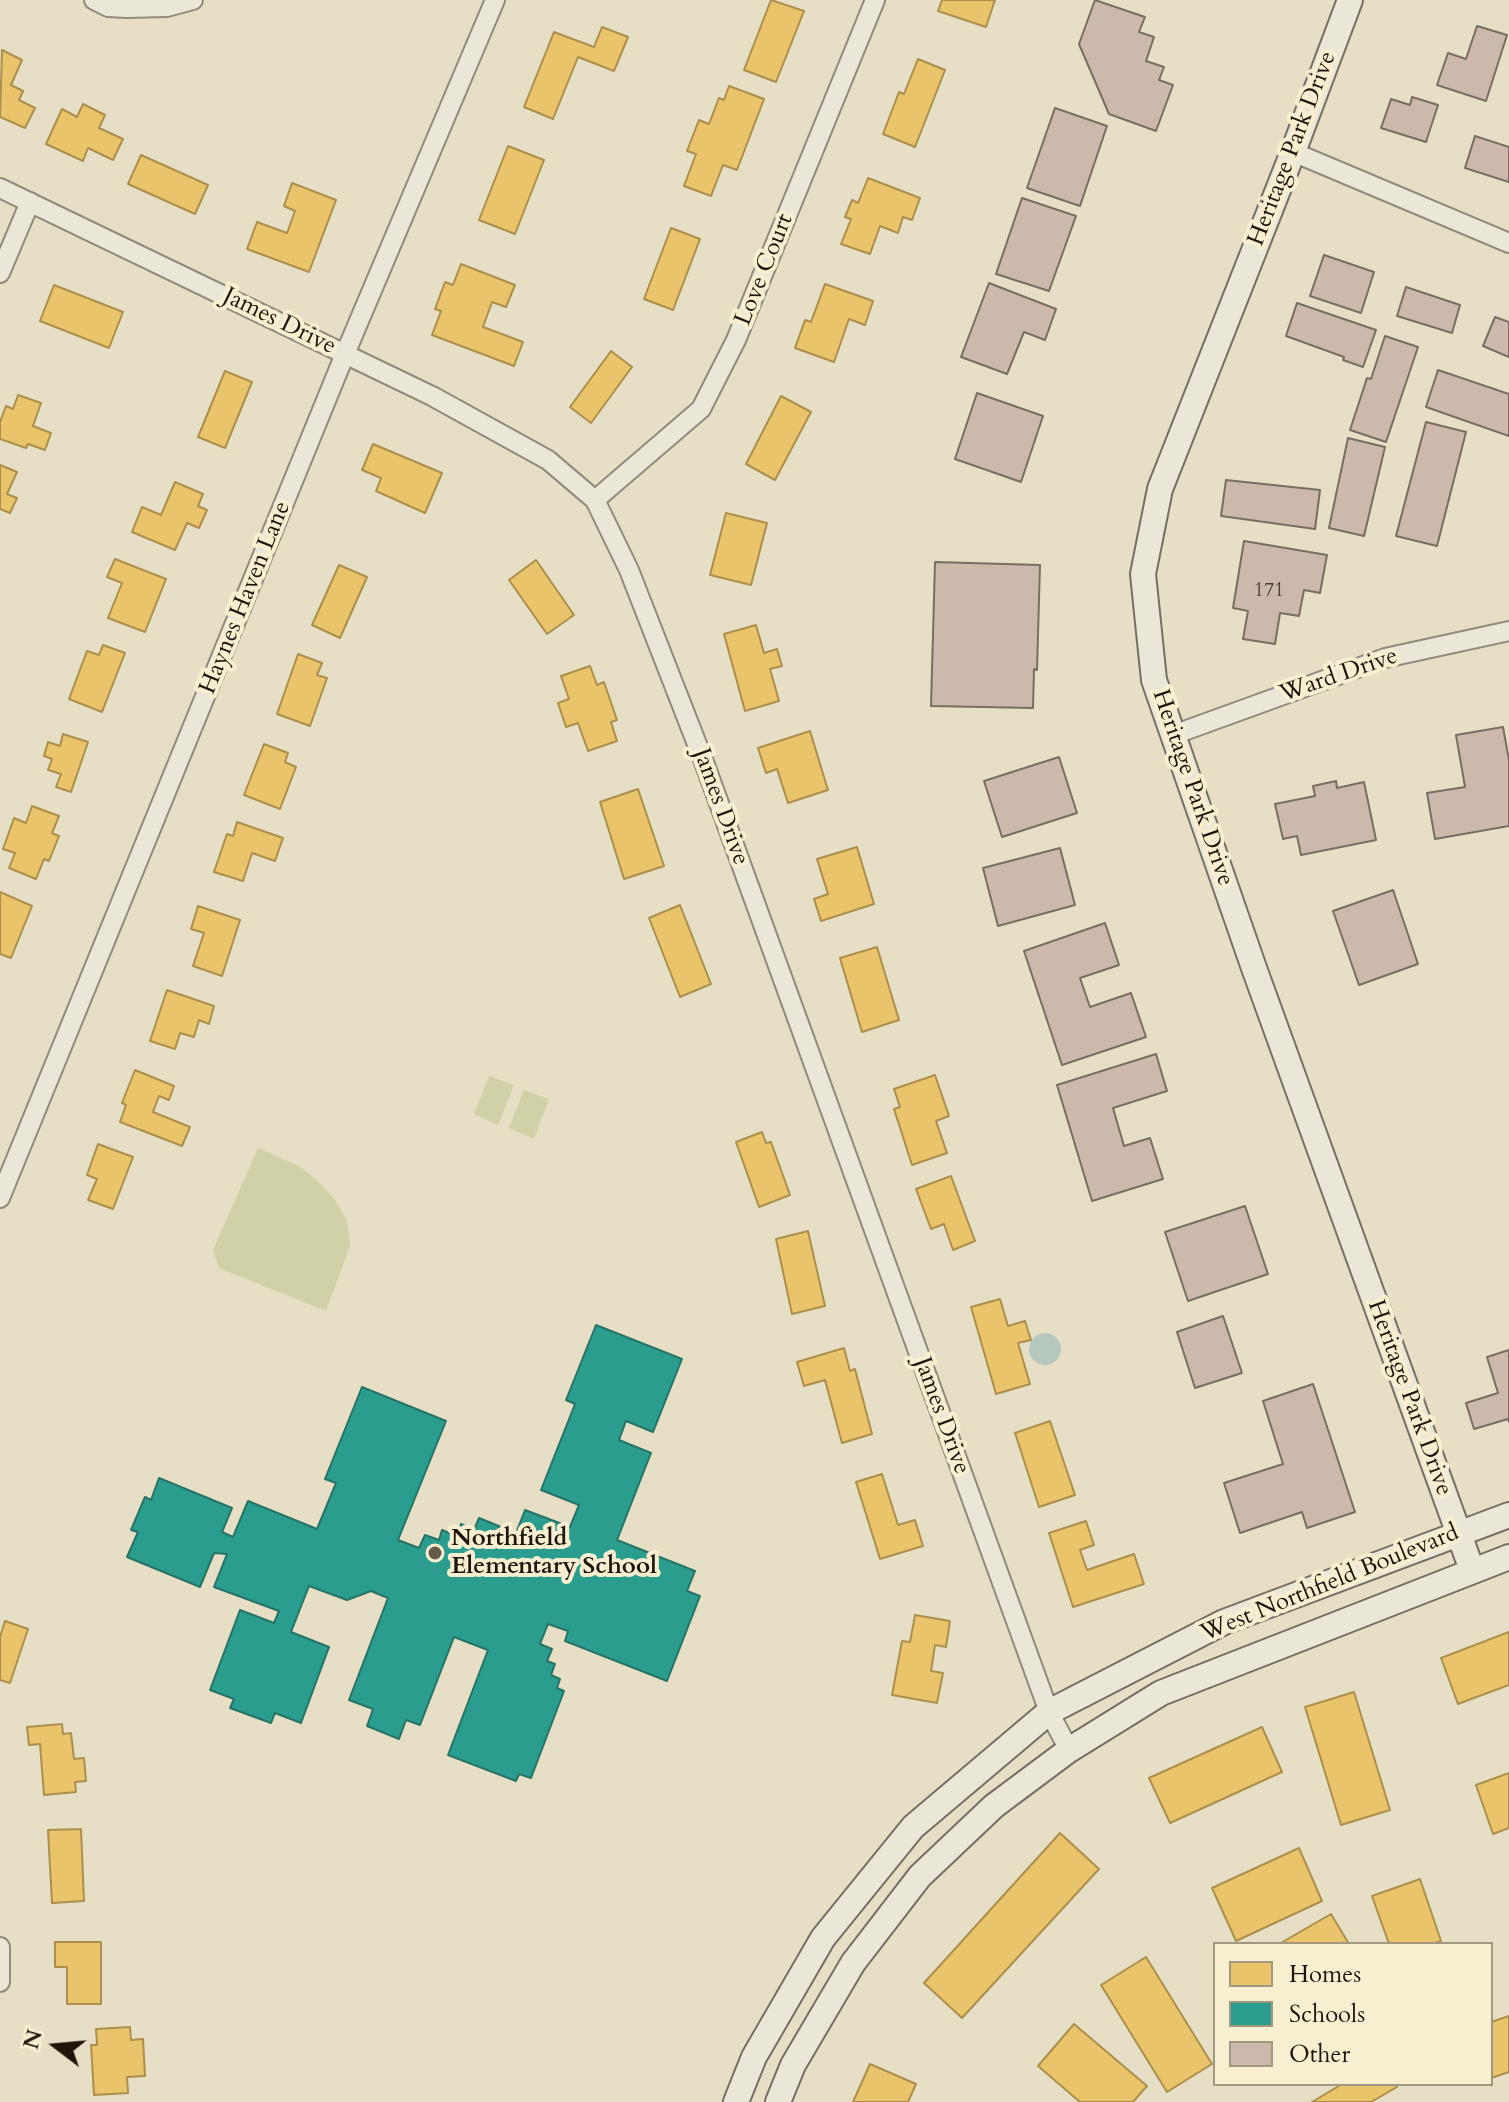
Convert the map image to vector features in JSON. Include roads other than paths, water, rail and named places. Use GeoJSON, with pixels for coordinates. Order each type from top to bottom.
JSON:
{"type":"FeatureCollection","features":[{"type":"Feature","properties":{"kind":"main road","name":"Heritage Park Drive"},"geometry":{"type":"LineString","coordinates":[[1350,0],[1160,489],[1143,574],[1154,680],[1472,1570]]}},
{"type":"Feature","properties":{"kind":"main road","name":"West Northfield Boulevard"},"geometry":{"type":"LineString","coordinates":[[736,2102],[754,2057],[832,1927],[913,1827],[1049,1712],[1224,1622],[1509,1515]]}},
{"type":"Feature","properties":{"kind":"main road","name":"West Northfield Boulevard"},"geometry":{"type":"LineString","coordinates":[[778,2102],[793,2065],[853,1963],[920,1876],[994,1806],[1069,1750],[1161,1693],[1509,1557]]}},
{"type":"Feature","properties":{"kind":"street"},"geometry":{"type":"LineString","coordinates":[[94,0],[108,7],[127,8],[167,7],[193,0]]}},
{"type":"Feature","properties":{"kind":"street","name":"Haynes Haven Lane"},"geometry":{"type":"LineString","coordinates":[[0,1198],[345,354],[495,0]]}},
{"type":"Feature","properties":{"kind":"street","name":"Love Court"},"geometry":{"type":"LineString","coordinates":[[595,500],[701,409],[736,340],[875,0]]}},
{"type":"Feature","properties":{"kind":"street"},"geometry":{"type":"LineString","coordinates":[[1293,152],[1509,243]]}},
{"type":"Feature","properties":{"kind":"street","name":"James Drive"},"geometry":{"type":"LineString","coordinates":[[0,188],[508,436],[548,460],[595,500],[629,570],[704,762],[1049,1712],[1069,1750]]}},
{"type":"Feature","properties":{"kind":"street"},"geometry":{"type":"LineString","coordinates":[[0,273],[30,202]]}},
{"type":"Feature","properties":{"kind":"street","name":"Ward Drive"},"geometry":{"type":"LineString","coordinates":[[1173,735],[1385,658],[1509,631]]}},
{"type":"Feature","properties":{"kind":"street"},"geometry":{"type":"LineString","coordinates":[[0,1947],[0,1982]]}},
{"type":"Feature","properties":{"kind":"place","name":"Northfield Elementary School"},"geometry":{"type":"Point","coordinates":[435,1553]}}]}
